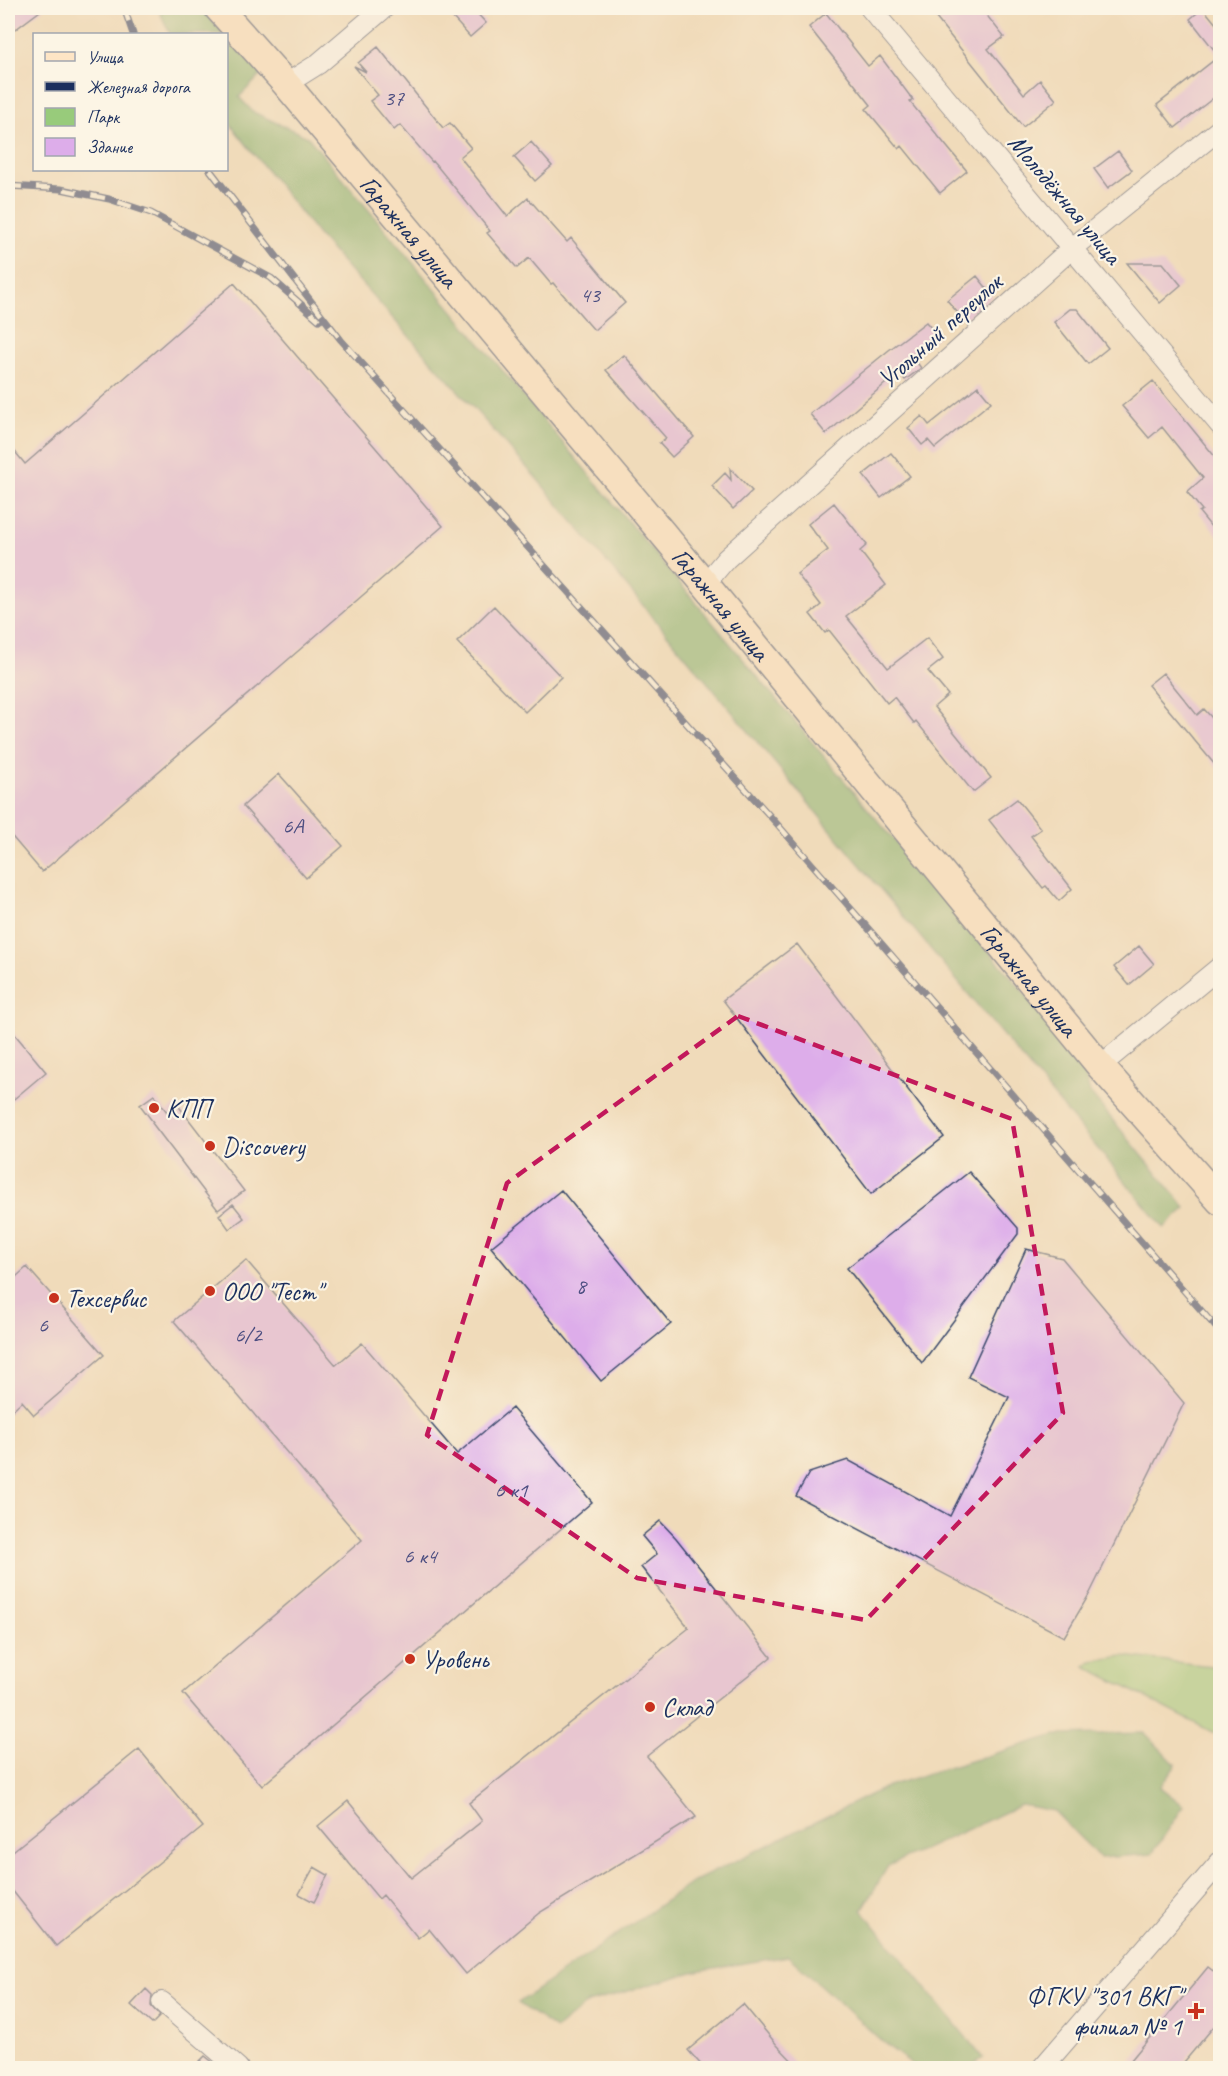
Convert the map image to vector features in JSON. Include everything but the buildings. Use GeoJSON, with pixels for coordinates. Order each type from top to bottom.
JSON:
{"type":"FeatureCollection","features":[{"type":"Feature","properties":{"kind":"street","name":"Гаражная улица"},"geometry":{"type":"LineString","coordinates":[[218,8],[286,84],[705,584],[1100,1066],[1221,1201]]}},
{"type":"Feature","properties":{"kind":"street"},"geometry":{"type":"LineString","coordinates":[[286,84],[318,64],[384,8]]}},
{"type":"Feature","properties":{"kind":"street","name":"Молодёжная улица"},"geometry":{"type":"LineString","coordinates":[[870,8],[1221,425]]}},
{"type":"Feature","properties":{"kind":"street","name":"Угольный переулок"},"geometry":{"type":"LineString","coordinates":[[705,584],[726,559],[1071,249],[1221,129]]}},
{"type":"Feature","properties":{"kind":"street"},"geometry":{"type":"LineString","coordinates":[[1100,1066],[1221,967]]}},
{"type":"Feature","properties":{"kind":"street"},"geometry":{"type":"LineString","coordinates":[[1042,2068],[1221,1862]]}},
{"type":"Feature","properties":{"kind":"street"},"geometry":{"type":"LineString","coordinates":[[162,2002],[238,2068]]}},
{"type":"Feature","properties":{"kind":"highlighted area"},"geometry":{"type":"Polygon","coordinates":[[[738,1016],[1012,1119],[1063,1413],[866,1620],[637,1578],[427,1435],[507,1183],[738,1016]]]}},
{"type":"Feature","properties":{"kind":"green space"},"geometry":{"type":"Polygon","coordinates":[[[158,8],[200,8],[224,33],[170,33],[158,8]]]}},
{"type":"Feature","properties":{"kind":"green space"},"geometry":{"type":"Polygon","coordinates":[[[228,38],[262,74],[239,97],[253,112],[308,137],[862,802],[1080,1058],[1090,1093],[1186,1208],[1164,1228],[538,480],[319,236],[228,121],[228,38]]]}},
{"type":"Feature","properties":{"kind":"green space"},"geometry":{"type":"Polygon","coordinates":[[[1123,1656],[1220,1667],[1220,1734],[1214,1733],[1085,1666],[1091,1661],[1123,1656]]]}},
{"type":"Feature","properties":{"kind":"green space"},"geometry":{"type":"Polygon","coordinates":[[[1145,1733],[1176,1765],[1160,1787],[1184,1806],[1152,1854],[1100,1858],[1054,1811],[1021,1805],[888,1866],[862,1910],[983,2058],[968,2068],[917,2068],[885,2044],[788,1956],[696,1971],[588,2003],[556,2029],[518,2003],[693,1882],[888,1786],[1056,1735],[1145,1733]]]}},
{"type":"Feature","properties":{"kind":"railway"},"geometry":{"type":"LineString","coordinates":[[124,8],[133,33]]}},
{"type":"Feature","properties":{"kind":"railway"},"geometry":{"type":"LineString","coordinates":[[211,171],[341,340],[778,825],[1220,1332]]}},
{"type":"Feature","properties":{"kind":"railway"},"geometry":{"type":"LineString","coordinates":[[8,186],[61,189],[109,199],[151,213],[271,278],[319,320]]}},
{"type":"Feature","properties":{"kind":"place","name":"КПП"},"geometry":{"type":"Point","coordinates":[154,1108]}},
{"type":"Feature","properties":{"kind":"place","name":"Discovery"},"geometry":{"type":"Point","coordinates":[210,1146]}},
{"type":"Feature","properties":{"kind":"place","name":"ООО \"Тест\""},"geometry":{"type":"Point","coordinates":[210,1291]}},
{"type":"Feature","properties":{"kind":"place","name":"Техсервис"},"geometry":{"type":"Point","coordinates":[54,1298]}},
{"type":"Feature","properties":{"kind":"place","name":"Уровень"},"geometry":{"type":"Point","coordinates":[410,1659]}},
{"type":"Feature","properties":{"kind":"place","name":"Склад"},"geometry":{"type":"Point","coordinates":[650,1707]}},
{"type":"Feature","properties":{"kind":"place","name":"ФГКУ \"301 ВКГ\" филиал № 1"},"geometry":{"type":"Point","coordinates":[1196,2011]}}]}
